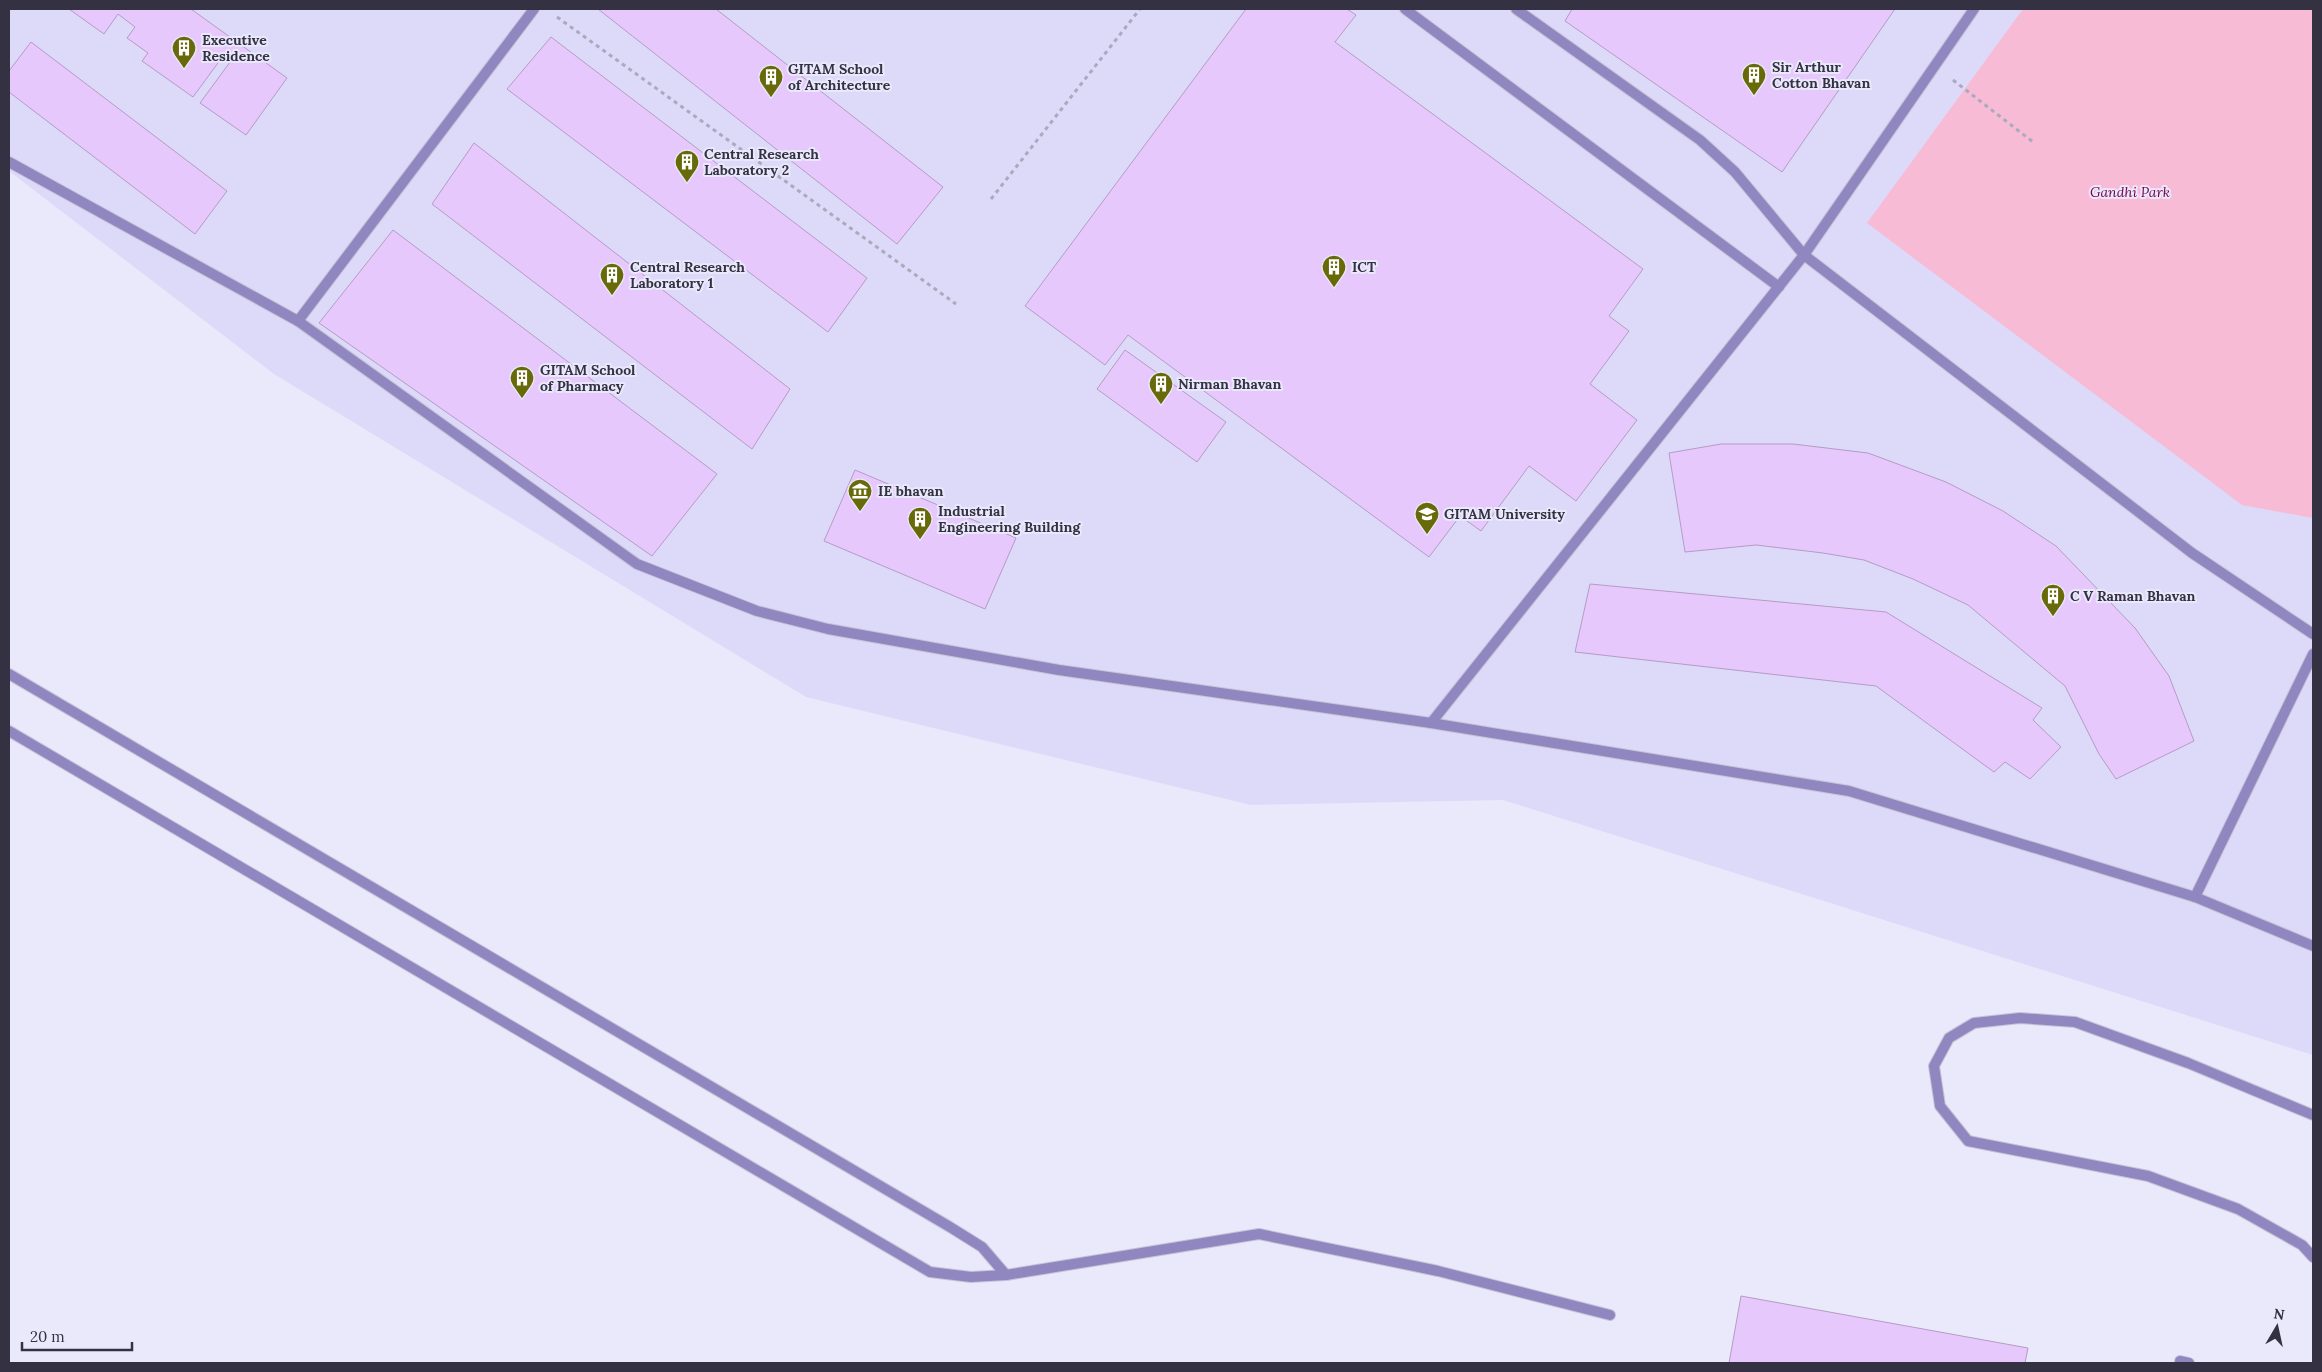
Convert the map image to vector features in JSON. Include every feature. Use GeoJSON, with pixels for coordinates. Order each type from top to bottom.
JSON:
{"type":"FeatureCollection","features":[{"type":"Feature","properties":{"kind":"street"},"geometry":{"type":"LineString","coordinates":[[298,321],[534,9]]}},
{"type":"Feature","properties":{"kind":"street"},"geometry":{"type":"LineString","coordinates":[[1405,9],[1779,287]]}},
{"type":"Feature","properties":{"kind":"street"},"geometry":{"type":"LineString","coordinates":[[1516,9],[1656,106],[1700,140],[1735,172],[1804,255],[2192,553],[2313,634]]}},
{"type":"Feature","properties":{"kind":"street"},"geometry":{"type":"LineString","coordinates":[[1431,723],[1804,255],[1974,9]]}},
{"type":"Feature","properties":{"kind":"street"},"geometry":{"type":"LineString","coordinates":[[9,162],[298,321],[638,564],[756,611],[828,629],[1059,670],[1431,723],[1849,791],[2195,897],[2313,946]]}},
{"type":"Feature","properties":{"kind":"street"},"geometry":{"type":"LineString","coordinates":[[2195,897],[2313,654]]}},
{"type":"Feature","properties":{"kind":"street"},"geometry":{"type":"LineString","coordinates":[[9,674],[950,1227],[982,1247],[1006,1275]]}},
{"type":"Feature","properties":{"kind":"street"},"geometry":{"type":"LineString","coordinates":[[9,731],[930,1272],[971,1277],[1006,1275],[1259,1234],[1438,1271],[1610,1315]]}},
{"type":"Feature","properties":{"kind":"street"},"geometry":{"type":"LineString","coordinates":[[2313,1115],[2188,1063],[2075,1022],[2020,1018],[1974,1022],[1949,1038],[1934,1066],[1940,1106],[1968,1141],[2148,1176],[2238,1209],[2302,1245],[2313,1257]]}},
{"type":"Feature","properties":{"kind":"path"},"geometry":{"type":"LineString","coordinates":[[991,199],[1140,9]]}},
{"type":"Feature","properties":{"kind":"path"},"geometry":{"type":"LineString","coordinates":[[553,14],[956,304]]}},
{"type":"Feature","properties":{"kind":"path"},"geometry":{"type":"LineString","coordinates":[[1935,66],[2033,142]]}},
{"type":"Feature","properties":{"kind":"shaded area","name":"GITAM University"},"geometry":{"type":"Polygon","coordinates":[[[9,9],[2313,9],[2313,1055],[1503,800],[1251,805],[806,697],[274,374],[9,171],[9,9]]]}},
{"type":"Feature","properties":{"kind":"green space","name":"Gandhi Park"},"geometry":{"type":"Polygon","coordinates":[[[2023,9],[2313,9],[2313,518],[2242,505],[1867,223],[2023,9]]]}},
{"type":"Feature","properties":{"kind":"building","name":"Executive Residence"},"geometry":{"type":"Polygon","coordinates":[[[69,9],[191,9],[287,78],[246,135],[200,103],[233,58],[226,52],[193,97],[142,61],[148,53],[127,38],[135,27],[118,14],[104,34],[69,9]]]}},
{"type":"Feature","properties":{"kind":"building","name":"GITAM School of Architecture"},"geometry":{"type":"Polygon","coordinates":[[[598,9],[716,9],[943,187],[897,244],[598,9]]]}},
{"type":"Feature","properties":{"kind":"building","name":"ICT"},"geometry":{"type":"Polygon","coordinates":[[[1246,9],[1347,9],[1356,15],[1335,42],[1643,269],[1609,316],[1629,331],[1590,384],[1637,420],[1576,501],[1529,466],[1481,531],[1460,516],[1429,557],[1128,335],[1105,365],[1025,306],[1246,9]]]}},
{"type":"Feature","properties":{"kind":"building","name":"Sir Arthur Cotton Bhavan"},"geometry":{"type":"Polygon","coordinates":[[[1572,9],[1895,9],[1782,172],[1565,21],[1572,9]]]}},
{"type":"Feature","properties":{"kind":"building","name":"Central Research Laboratory 2"},"geometry":{"type":"Polygon","coordinates":[[[551,37],[867,278],[828,332],[507,89],[551,37]]]}},
{"type":"Feature","properties":{"kind":"building"},"geometry":{"type":"Polygon","coordinates":[[[31,42],[227,191],[195,234],[9,92],[9,71],[31,42]]]}},
{"type":"Feature","properties":{"kind":"building","name":"Central Research Laboratory 1"},"geometry":{"type":"Polygon","coordinates":[[[474,143],[790,389],[752,449],[432,204],[474,143]]]}},
{"type":"Feature","properties":{"kind":"building","name":"GITAM School of Pharmacy"},"geometry":{"type":"Polygon","coordinates":[[[393,230],[717,474],[652,556],[319,323],[393,230]]]}},
{"type":"Feature","properties":{"kind":"building","name":"Nirman Bhavan"},"geometry":{"type":"Polygon","coordinates":[[[1125,350],[1226,422],[1197,462],[1097,389],[1125,350]]]}},
{"type":"Feature","properties":{"kind":"building","name":"C V Raman Bhavan"},"geometry":{"type":"Polygon","coordinates":[[[1721,444],[1793,444],[1868,453],[1946,482],[2003,511],[2056,546],[2135,628],[2169,676],[2194,741],[2116,779],[2099,754],[2065,686],[1968,605],[1913,579],[1864,560],[1756,545],[1685,552],[1669,453],[1721,444]]]}},
{"type":"Feature","properties":{"kind":"building","name":"Industrial Engineering Building"},"geometry":{"type":"Polygon","coordinates":[[[855,470],[1016,538],[985,609],[824,541],[855,470]]]}},
{"type":"Feature","properties":{"kind":"building"},"geometry":{"type":"Polygon","coordinates":[[[1590,584],[1886,612],[2042,708],[2033,720],[2061,747],[2030,779],[2005,762],[1994,772],[1876,686],[1575,652],[1590,584]]]}},
{"type":"Feature","properties":{"kind":"building"},"geometry":{"type":"Polygon","coordinates":[[[1741,1296],[2028,1348],[2025,1363],[1729,1363],[1741,1296]]]}},
{"type":"Feature","properties":{"kind":"place","name":"Executive Residence"},"geometry":{"type":"Point","coordinates":[184,69]}},
{"type":"Feature","properties":{"kind":"place","name":"Sir Arthur Cotton Bhavan"},"geometry":{"type":"Point","coordinates":[1754,96]}},
{"type":"Feature","properties":{"kind":"place","name":"GITAM School of Architecture"},"geometry":{"type":"Point","coordinates":[771,98]}},
{"type":"Feature","properties":{"kind":"place","name":"Central Research Laboratory 2"},"geometry":{"type":"Point","coordinates":[687,183]}},
{"type":"Feature","properties":{"kind":"place","name":"ICT"},"geometry":{"type":"Point","coordinates":[1334,288]}},
{"type":"Feature","properties":{"kind":"place","name":"Central Research Laboratory 1"},"geometry":{"type":"Point","coordinates":[612,296]}},
{"type":"Feature","properties":{"kind":"place","name":"GITAM School of Pharmacy"},"geometry":{"type":"Point","coordinates":[522,399]}},
{"type":"Feature","properties":{"kind":"place","name":"Nirman Bhavan"},"geometry":{"type":"Point","coordinates":[1161,405]}},
{"type":"Feature","properties":{"kind":"place","name":"IE bhavan"},"geometry":{"type":"Point","coordinates":[860,512]}},
{"type":"Feature","properties":{"kind":"place","name":"GITAM University"},"geometry":{"type":"Point","coordinates":[1427,535]}},
{"type":"Feature","properties":{"kind":"place","name":"Industrial Engineering Building"},"geometry":{"type":"Point","coordinates":[920,540]}},
{"type":"Feature","properties":{"kind":"place","name":"C V Raman Bhavan"},"geometry":{"type":"Point","coordinates":[2053,617]}}]}
